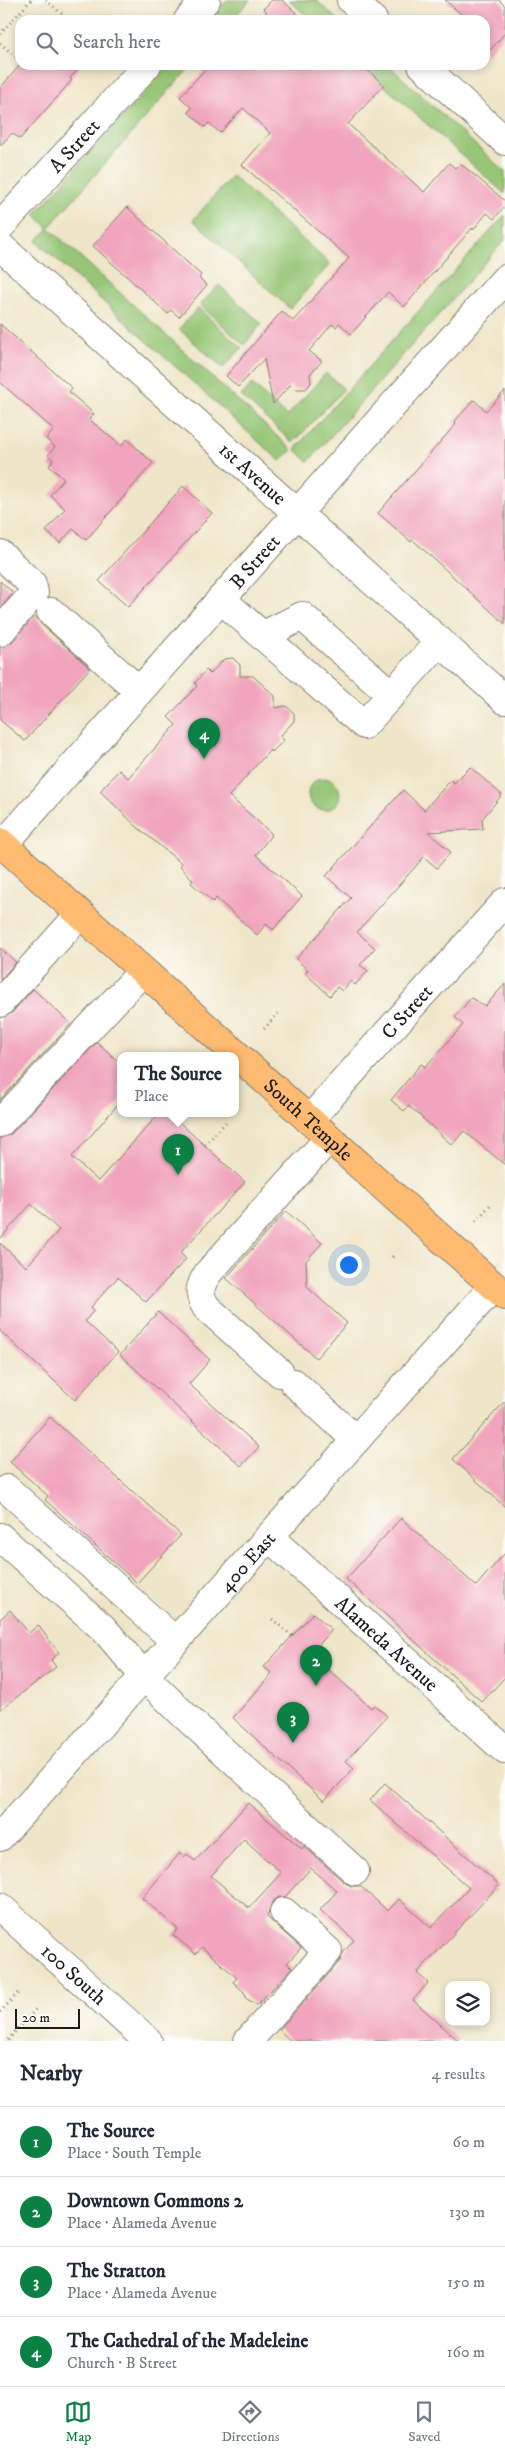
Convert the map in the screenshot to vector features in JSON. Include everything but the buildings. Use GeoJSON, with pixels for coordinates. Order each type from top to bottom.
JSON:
{"type":"FeatureCollection","features":[{"type":"Feature","properties":{"kind":"main road","name":"South Temple"},"geometry":{"type":"LineString","coordinates":[[1,843],[234,1052]]}},
{"type":"Feature","properties":{"kind":"main road","name":"South Temple"},"geometry":{"type":"LineString","coordinates":[[239,1057],[500,1291]]}},
{"type":"Feature","properties":{"kind":"street"},"geometry":{"type":"LineString","coordinates":[[192,15],[206,0]]}},
{"type":"Feature","properties":{"kind":"street"},"geometry":{"type":"LineString","coordinates":[[351,0],[368,15]]}},
{"type":"Feature","properties":{"kind":"street","name":"A Street"},"geometry":{"type":"LineString","coordinates":[[0,227],[142,70]]}},
{"type":"Feature","properties":{"kind":"street"},"geometry":{"type":"LineString","coordinates":[[427,70],[505,141]]}},
{"type":"Feature","properties":{"kind":"street","name":"1st Avenue"},"geometry":{"type":"LineString","coordinates":[[0,246],[505,700]]}},
{"type":"Feature","properties":{"kind":"street","name":"B Street"},"geometry":{"type":"LineString","coordinates":[[1,843],[139,691],[505,279]]}},
{"type":"Feature","properties":{"kind":"street"},"geometry":{"type":"LineString","coordinates":[[0,554],[32,584],[34,593],[0,632]]}},
{"type":"Feature","properties":{"kind":"street"},"geometry":{"type":"LineString","coordinates":[[221,599],[364,725],[440,641]]}},
{"type":"Feature","properties":{"kind":"street"},"geometry":{"type":"LineString","coordinates":[[51,612],[139,691]]}},
{"type":"Feature","properties":{"kind":"street"},"geometry":{"type":"LineString","coordinates":[[262,636],[302,616],[392,695]]}},
{"type":"Feature","properties":{"kind":"street","name":"C Street"},"geometry":{"type":"LineString","coordinates":[[309,1120],[505,902]]}},
{"type":"Feature","properties":{"kind":"street"},"geometry":{"type":"LineString","coordinates":[[0,1003],[80,914]]}},
{"type":"Feature","properties":{"kind":"street"},"geometry":{"type":"LineString","coordinates":[[0,1123],[143,970]]}},
{"type":"Feature","properties":{"kind":"street"},"geometry":{"type":"LineString","coordinates":[[329,1138],[208,1273],[200,1286],[200,1296],[206,1307],[356,1440]]}},
{"type":"Feature","properties":{"kind":"street","name":"400 East"},"geometry":{"type":"LineString","coordinates":[[0,1837],[356,1440],[500,1291]]}},
{"type":"Feature","properties":{"kind":"street"},"geometry":{"type":"LineString","coordinates":[[7,1489],[175,1641]]}},
{"type":"Feature","properties":{"kind":"street","name":"Alameda Avenue"},"geometry":{"type":"LineString","coordinates":[[269,1536],[505,1750]]}},
{"type":"Feature","properties":{"kind":"street"},"geometry":{"type":"LineString","coordinates":[[0,1537],[104,1629],[144,1676],[355,1871]]}},
{"type":"Feature","properties":{"kind":"street","name":"100 South"},"geometry":{"type":"LineString","coordinates":[[0,1907],[148,2041]]}},
{"type":"Feature","properties":{"kind":"street"},"geometry":{"type":"LineString","coordinates":[[248,2041],[328,1951],[284,1912]]}},
{"type":"Feature","properties":{"kind":"path"},"geometry":{"type":"LineString","coordinates":[[17,15],[31,0]]}},
{"type":"Feature","properties":{"kind":"path"},"geometry":{"type":"LineString","coordinates":[[46,0],[63,15]]}},
{"type":"Feature","properties":{"kind":"path"},"geometry":{"type":"LineString","coordinates":[[0,34],[15,18]]}},
{"type":"Feature","properties":{"kind":"path"},"geometry":{"type":"LineString","coordinates":[[0,43],[15,56]]}},
{"type":"Feature","properties":{"kind":"path"},"geometry":{"type":"LineString","coordinates":[[264,1029],[279,1012]]}},
{"type":"Feature","properties":{"kind":"path"},"geometry":{"type":"LineString","coordinates":[[205,1145],[227,1121]]}},
{"type":"Feature","properties":{"kind":"path"},"geometry":{"type":"LineString","coordinates":[[476,1221],[492,1204]]}},
{"type":"Feature","properties":{"kind":"path"},"geometry":{"type":"LineString","coordinates":[[392,1257],[395,1253]]}},
{"type":"Feature","properties":{"kind":"path"},"geometry":{"type":"LineString","coordinates":[[272,1619],[292,1636]]}},
{"type":"Feature","properties":{"kind":"path"},"geometry":{"type":"LineString","coordinates":[[0,2012],[18,1993]]}},
{"type":"Feature","properties":{"kind":"path"},"geometry":{"type":"LineString","coordinates":[[8,2040],[36,2009]]}},
{"type":"Feature","properties":{"kind":"green space"},"geometry":{"type":"Polygon","coordinates":[[[227,0],[250,0],[236,15],[214,15],[227,0]]]}},
{"type":"Feature","properties":{"kind":"green space"},"geometry":{"type":"Polygon","coordinates":[[[289,0],[316,0],[332,15],[306,15],[289,0]]]}},
{"type":"Feature","properties":{"kind":"green space"},"geometry":{"type":"Polygon","coordinates":[[[165,70],[188,70],[48,228],[35,214],[165,70]]]}},
{"type":"Feature","properties":{"kind":"green space"},"geometry":{"type":"Polygon","coordinates":[[[367,70],[393,70],[505,172],[505,194],[367,70]]]}},
{"type":"Feature","properties":{"kind":"green space"},"geometry":{"type":"Polygon","coordinates":[[[232,176],[330,264],[290,309],[193,220],[232,176]]]}},
{"type":"Feature","properties":{"kind":"green space"},"geometry":{"type":"Polygon","coordinates":[[[505,215],[505,240],[308,462],[295,449],[505,215]]]}},
{"type":"Feature","properties":{"kind":"green space"},"geometry":{"type":"Polygon","coordinates":[[[49,228],[292,450],[280,461],[36,241],[49,228]]]}},
{"type":"Feature","properties":{"kind":"green space"},"geometry":{"type":"Polygon","coordinates":[[[219,285],[262,324],[244,345],[200,305],[219,285]]]}},
{"type":"Feature","properties":{"kind":"green space"},"geometry":{"type":"Polygon","coordinates":[[[198,308],[242,348],[223,368],[179,329],[198,308]]]}},
{"type":"Feature","properties":{"kind":"green space"},"geometry":{"type":"Polygon","coordinates":[[[326,373],[344,389],[293,443],[241,396],[252,384],[287,416],[326,373]]]}},
{"type":"Feature","properties":{"kind":"green space"},"geometry":{"type":"Polygon","coordinates":[[[324,778],[330,779],[335,783],[339,788],[339,800],[335,805],[330,809],[324,810],[318,809],[313,805],[309,800],[308,794],[309,788],[313,783],[318,779],[324,778]]]}},
{"type":"Feature","properties":{"kind":"place","name":"The Cathedral of the Madeleine"},"geometry":{"type":"Point","coordinates":[204,759]}},
{"type":"Feature","properties":{"kind":"place","name":"The Source"},"geometry":{"type":"Point","coordinates":[178,1175]}},
{"type":"Feature","properties":{"kind":"place","name":"Downtown Commons 2"},"geometry":{"type":"Point","coordinates":[316,1686]}},
{"type":"Feature","properties":{"kind":"place","name":"The Stratton"},"geometry":{"type":"Point","coordinates":[293,1743]}}]}
